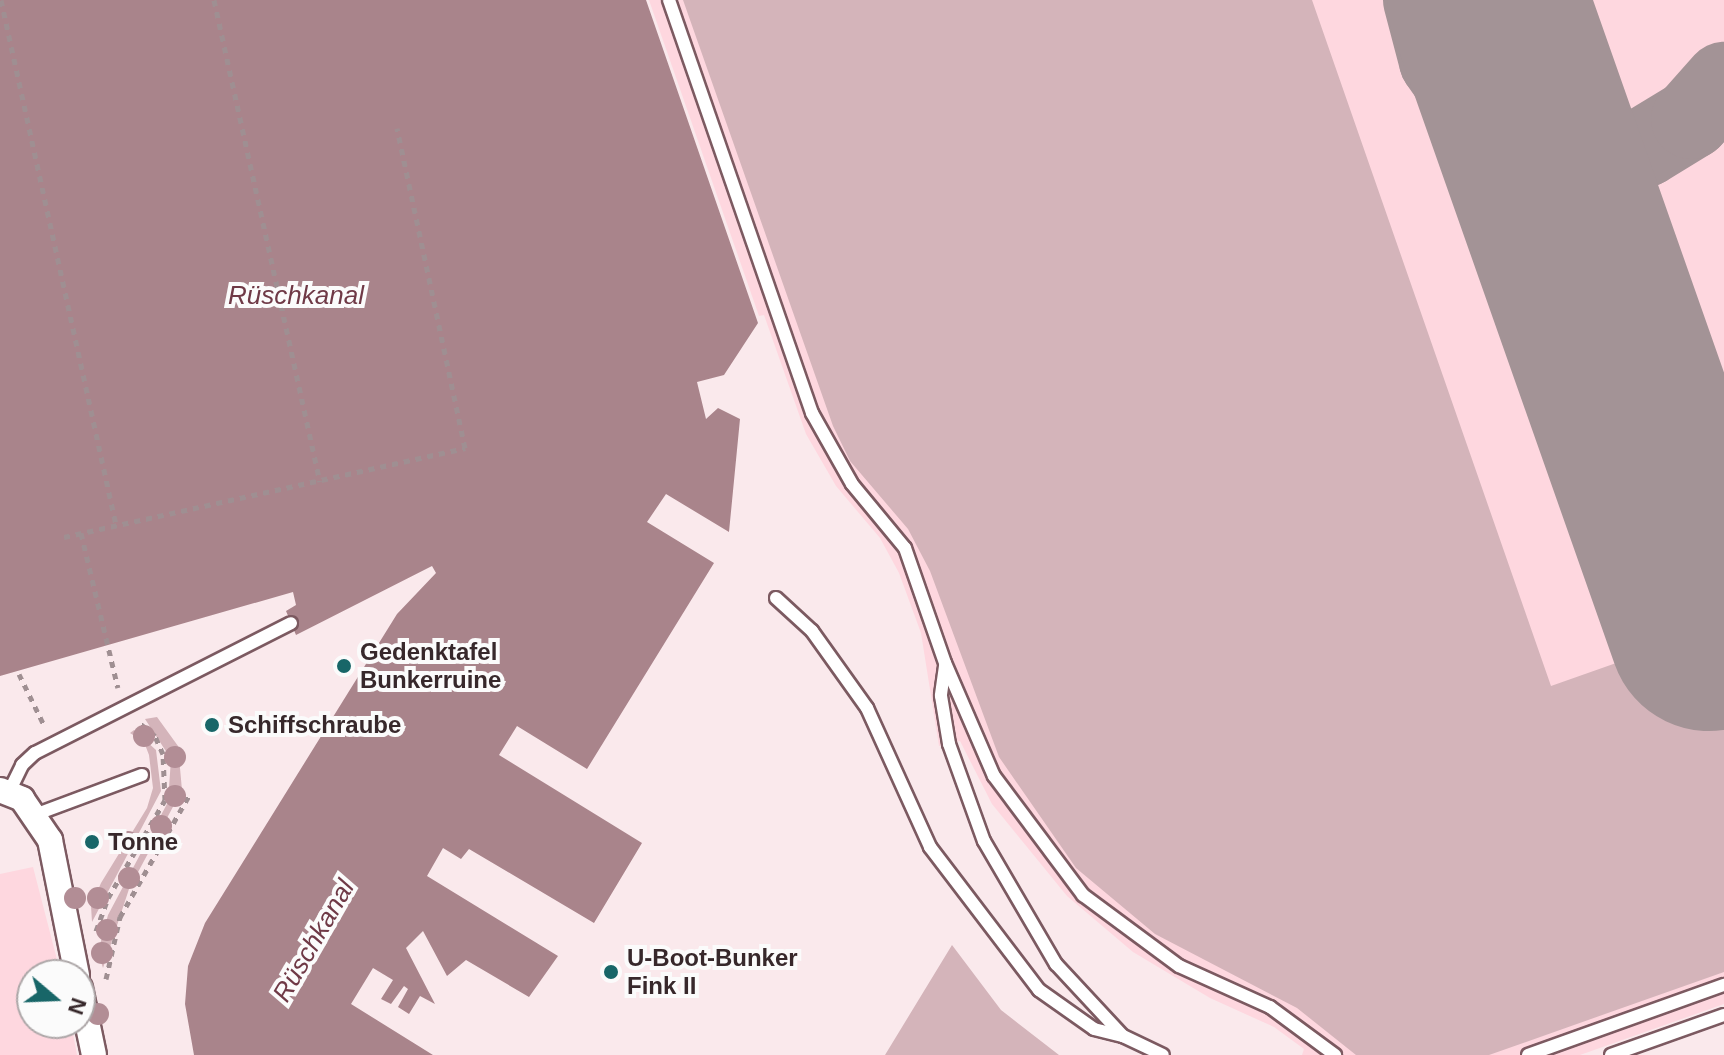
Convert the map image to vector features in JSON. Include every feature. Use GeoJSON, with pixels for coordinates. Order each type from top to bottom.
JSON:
{"type":"FeatureCollection","features":[{"type":"Feature","properties":{"kind":"street"},"geometry":{"type":"LineString","coordinates":[[5,791],[37,814],[50,840],[85,959]]}},
{"type":"Feature","properties":{"kind":"lane"},"geometry":{"type":"LineString","coordinates":[[669,0],[812,413],[852,484],[905,548],[945,663],[994,776],[1083,895],[1179,966],[1270,1007],[1335,1055]]}},
{"type":"Feature","properties":{"kind":"lane"},"geometry":{"type":"LineString","coordinates":[[776,598],[812,631],[867,708],[930,847],[1039,990],[1094,1029],[1123,1036],[1163,1055]]}},
{"type":"Feature","properties":{"kind":"lane"},"geometry":{"type":"LineString","coordinates":[[5,791],[22,765],[53,744],[123,712],[291,623]]}},
{"type":"Feature","properties":{"kind":"lane"},"geometry":{"type":"LineString","coordinates":[[945,663],[941,696],[949,744],[984,841],[1056,964],[1123,1036]]}},
{"type":"Feature","properties":{"kind":"lane"},"geometry":{"type":"LineString","coordinates":[[37,814],[142,775]]}},
{"type":"Feature","properties":{"kind":"lane"},"geometry":{"type":"LineString","coordinates":[[1528,1055],[1724,985]]}},
{"type":"Feature","properties":{"kind":"lane"},"geometry":{"type":"LineString","coordinates":[[1611,1055],[1724,1015]]}},
{"type":"Feature","properties":{"kind":"path"},"geometry":{"type":"LineString","coordinates":[[1,0],[116,525]]}},
{"type":"Feature","properties":{"kind":"path"},"geometry":{"type":"LineString","coordinates":[[214,0],[320,481]]}},
{"type":"Feature","properties":{"kind":"path"},"geometry":{"type":"LineString","coordinates":[[64,537],[465,448],[397,128]]}},
{"type":"Feature","properties":{"kind":"path"},"geometry":{"type":"LineString","coordinates":[[81,533],[118,686]]}},
{"type":"Feature","properties":{"kind":"path"},"geometry":{"type":"LineString","coordinates":[[19,674],[53,744]]}},
{"type":"Feature","properties":{"kind":"path"},"geometry":{"type":"LineString","coordinates":[[94,940],[108,898],[165,800],[163,754],[155,736],[123,712]]}},
{"type":"Feature","properties":{"kind":"path"},"geometry":{"type":"LineString","coordinates":[[96,974],[120,917],[190,794]]}},
{"type":"Feature","properties":{"kind":"shaded area"},"geometry":{"type":"Polygon","coordinates":[[[649,0],[1724,0],[1724,1004],[1580,1055],[1302,1055],[1304,1049],[1274,1027],[1210,998],[1133,952],[1067,896],[992,804],[960,741],[939,746],[921,633],[899,573],[880,538],[836,486],[806,434],[764,315],[759,316],[649,0]]]}},
{"type":"Feature","properties":{"kind":"shaded area"},"geometry":{"type":"Polygon","coordinates":[[[683,0],[1312,0],[1551,686],[1724,625],[1724,972],[1489,1055],[1356,1055],[1297,1008],[1155,934],[1076,868],[999,757],[930,571],[908,529],[850,461],[833,426],[683,0]]]}},
{"type":"Feature","properties":{"kind":"shaded area"},"geometry":{"type":"Polygon","coordinates":[[[157,717],[178,746],[182,790],[129,889],[103,968],[98,952],[108,915],[168,802],[171,759],[145,719],[157,717]]]}},
{"type":"Feature","properties":{"kind":"shaded area"},"geometry":{"type":"Polygon","coordinates":[[[134,730],[156,750],[161,791],[92,922],[91,906],[101,883],[147,808],[153,788],[149,755],[144,742],[130,733],[134,730]]]}},
{"type":"Feature","properties":{"kind":"shaded area"},"geometry":{"type":"Polygon","coordinates":[[[33,867],[57,959],[16,959],[16,1039],[74,1039],[77,1055],[0,1055],[0,874],[33,867]]]}},
{"type":"Feature","properties":{"kind":"shaded area"},"geometry":{"type":"Polygon","coordinates":[[[952,945],[1001,1010],[1059,1055],[885,1055],[952,945]]]}},
{"type":"Feature","properties":{"kind":"water","name":"Rüschkanal"},"geometry":{"type":"Polygon","coordinates":[[[0,0],[646,0],[758,323],[724,375],[697,382],[706,419],[718,408],[740,419],[729,532],[666,494],[647,522],[714,563],[587,769],[517,726],[499,755],[642,843],[594,923],[469,849],[461,859],[443,848],[427,876],[558,956],[529,997],[466,960],[447,976],[423,931],[406,948],[435,1004],[420,996],[409,1014],[398,1007],[408,989],[404,986],[391,1004],[381,999],[393,980],[373,968],[351,1004],[433,1055],[194,1055],[185,1004],[188,966],[205,923],[397,614],[436,573],[432,566],[296,635],[286,611],[296,605],[293,592],[0,676],[0,0]]]}},
{"type":"Feature","properties":{"kind":"taxiway"},"geometry":{"type":"LineString","coordinates":[[1423,0],[1439,61],[1470,105],[1494,125],[1553,151],[1596,157],[1645,147],[1691,119],[1724,82]]}},
{"type":"Feature","properties":{"kind":"runway"},"geometry":{"type":"LineString","coordinates":[[1487,0],[1709,631]]}},
{"type":"Feature","properties":{"kind":"place","name":"Gedenktafel Bunkerruine"},"geometry":{"type":"Point","coordinates":[344,666]}},
{"type":"Feature","properties":{"kind":"place","name":"Schiffschraube"},"geometry":{"type":"Point","coordinates":[212,725]}},
{"type":"Feature","properties":{"kind":"place","name":"Tonne"},"geometry":{"type":"Point","coordinates":[92,842]}},
{"type":"Feature","properties":{"kind":"place","name":"U-Boot-Bunker Fink II"},"geometry":{"type":"Point","coordinates":[611,972]}}]}
